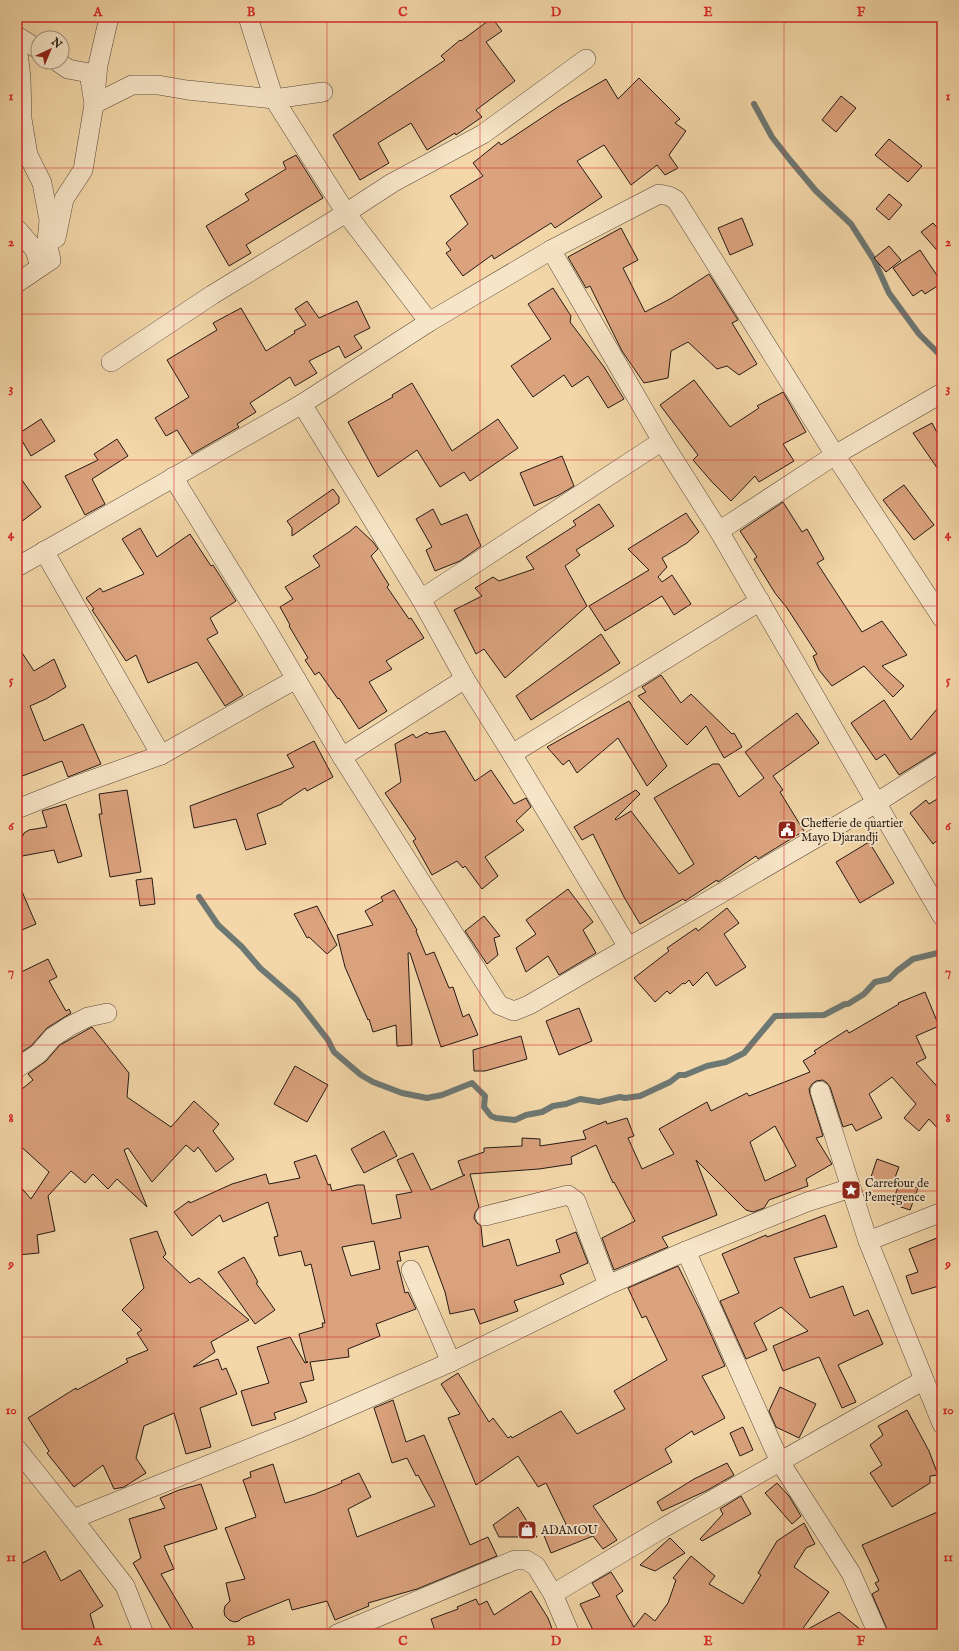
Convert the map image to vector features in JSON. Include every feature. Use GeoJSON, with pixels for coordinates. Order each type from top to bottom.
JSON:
{"type":"FeatureCollection","features":[{"type":"Feature","properties":{"kind":"street"},"geometry":{"type":"LineString","coordinates":[[30,270],[57,236],[64,198],[83,170],[94,104],[98,65],[109,17]]}},
{"type":"Feature","properties":{"kind":"street"},"geometry":{"type":"LineString","coordinates":[[248,17],[274,99],[346,213],[429,322]]}},
{"type":"Feature","properties":{"kind":"street"},"geometry":{"type":"LineString","coordinates":[[17,36],[30,44]]}},
{"type":"Feature","properties":{"kind":"street"},"geometry":{"type":"LineString","coordinates":[[17,44],[21,78],[22,120],[28,155],[42,184],[48,220],[47,242],[30,270]]}},
{"type":"Feature","properties":{"kind":"street"},"geometry":{"type":"LineString","coordinates":[[110,362],[212,295],[392,183],[483,134],[586,59]]}},
{"type":"Feature","properties":{"kind":"street"},"geometry":{"type":"LineString","coordinates":[[70,69],[89,73],[94,104]]}},
{"type":"Feature","properties":{"kind":"street"},"geometry":{"type":"LineString","coordinates":[[94,104],[132,85],[158,85],[187,90],[274,99],[323,92]]}},
{"type":"Feature","properties":{"kind":"street"},"geometry":{"type":"LineString","coordinates":[[17,567],[302,404],[429,322],[551,250],[659,194],[669,196],[676,200],[835,455],[942,618]]}},
{"type":"Feature","properties":{"kind":"street"},"geometry":{"type":"LineString","coordinates":[[17,229],[35,250],[30,270]]}},
{"type":"Feature","properties":{"kind":"street"},"geometry":{"type":"LineString","coordinates":[[551,250],[662,442],[719,530],[942,916]]}},
{"type":"Feature","properties":{"kind":"street"},"geometry":{"type":"LineString","coordinates":[[719,530],[835,455],[942,393]]}},
{"type":"Feature","properties":{"kind":"street"},"geometry":{"type":"LineString","coordinates":[[302,404],[421,599],[464,679],[512,754],[628,947]]}},
{"type":"Feature","properties":{"kind":"street"},"geometry":{"type":"LineString","coordinates":[[421,599],[662,442]]}},
{"type":"Feature","properties":{"kind":"street"},"geometry":{"type":"LineString","coordinates":[[173,477],[342,757],[499,1004],[514,1011],[529,1005],[876,803],[942,761]]}},
{"type":"Feature","properties":{"kind":"street"},"geometry":{"type":"LineString","coordinates":[[44,552],[161,754]]}},
{"type":"Feature","properties":{"kind":"street"},"geometry":{"type":"LineString","coordinates":[[512,754],[760,601]]}},
{"type":"Feature","properties":{"kind":"street"},"geometry":{"type":"LineString","coordinates":[[17,809],[161,754],[296,679]]}},
{"type":"Feature","properties":{"kind":"street"},"geometry":{"type":"LineString","coordinates":[[342,757],[464,679]]}},
{"type":"Feature","properties":{"kind":"street"},"geometry":{"type":"LineString","coordinates":[[17,1068],[38,1054],[53,1037],[70,1026],[88,1017],[107,1014]]}},
{"type":"Feature","properties":{"kind":"street"},"geometry":{"type":"LineString","coordinates":[[820,1091],[868,1241],[942,1424]]}},
{"type":"Feature","properties":{"kind":"street"},"geometry":{"type":"LineString","coordinates":[[73,1519],[290,1432],[451,1362],[608,1285],[686,1251],[807,1202],[851,1188]]}},
{"type":"Feature","properties":{"kind":"street"},"geometry":{"type":"LineString","coordinates":[[485,1216],[568,1195],[576,1201],[608,1285]]}},
{"type":"Feature","properties":{"kind":"street"},"geometry":{"type":"LineString","coordinates":[[868,1241],[942,1212]]}},
{"type":"Feature","properties":{"kind":"street"},"geometry":{"type":"LineString","coordinates":[[686,1251],[780,1462],[851,1573],[878,1634]]}},
{"type":"Feature","properties":{"kind":"street"},"geometry":{"type":"LineString","coordinates":[[411,1270],[451,1362]]}},
{"type":"Feature","properties":{"kind":"street"},"geometry":{"type":"LineString","coordinates":[[553,1594],[663,1528],[924,1380]]}},
{"type":"Feature","properties":{"kind":"street"},"geometry":{"type":"LineString","coordinates":[[19,1458],[73,1519],[125,1586],[144,1634]]}},
{"type":"Feature","properties":{"kind":"street"},"geometry":{"type":"LineString","coordinates":[[337,1634],[515,1560],[526,1560],[536,1566],[553,1594],[570,1634]]}},
{"type":"Feature","properties":{"kind":"building"},"geometry":{"type":"Polygon","coordinates":[[[492,18],[502,31],[486,42],[515,81],[476,110],[482,117],[456,135],[455,133],[427,150],[411,123],[378,143],[389,163],[360,180],[333,135],[445,60],[441,56],[460,40],[461,41],[492,18]]]}},
{"type":"Feature","properties":{"kind":"building"},"geometry":{"type":"Polygon","coordinates":[[[639,78],[680,119],[675,123],[686,131],[669,155],[678,168],[665,175],[657,165],[631,185],[604,145],[577,161],[602,197],[555,228],[551,223],[494,259],[492,255],[463,276],[446,253],[451,250],[446,243],[468,224],[450,196],[483,176],[473,163],[499,142],[501,145],[561,105],[606,79],[618,99],[639,78]]]}},
{"type":"Feature","properties":{"kind":"building"},"geometry":{"type":"Polygon","coordinates":[[[841,96],[856,108],[836,132],[822,120],[841,96]]]}},
{"type":"Feature","properties":{"kind":"building"},"geometry":{"type":"Polygon","coordinates":[[[889,139],[922,166],[908,182],[875,155],[889,139]]]}},
{"type":"Feature","properties":{"kind":"building"},"geometry":{"type":"Polygon","coordinates":[[[296,155],[323,198],[246,245],[251,253],[229,266],[206,226],[249,200],[245,194],[286,169],[283,162],[296,155]]]}},
{"type":"Feature","properties":{"kind":"building"},"geometry":{"type":"Polygon","coordinates":[[[889,194],[902,205],[889,220],[876,209],[889,194]]]}},
{"type":"Feature","properties":{"kind":"building"},"geometry":{"type":"Polygon","coordinates":[[[742,218],[753,245],[730,255],[718,228],[742,218]]]}},
{"type":"Feature","properties":{"kind":"building"},"geometry":{"type":"Polygon","coordinates":[[[933,223],[942,233],[942,256],[921,232],[933,223]]]}},
{"type":"Feature","properties":{"kind":"building"},"geometry":{"type":"Polygon","coordinates":[[[621,228],[638,260],[623,268],[645,312],[670,299],[709,274],[738,320],[732,323],[757,364],[739,375],[727,366],[717,369],[688,342],[671,351],[668,378],[644,383],[622,351],[590,286],[586,288],[568,257],[621,228]]]}},
{"type":"Feature","properties":{"kind":"building"},"geometry":{"type":"Polygon","coordinates":[[[889,246],[901,260],[886,272],[874,258],[889,246]]]}},
{"type":"Feature","properties":{"kind":"building"},"geometry":{"type":"Polygon","coordinates":[[[920,250],[942,283],[925,294],[922,290],[913,296],[893,268],[920,250]]]}},
{"type":"Feature","properties":{"kind":"building"},"geometry":{"type":"Polygon","coordinates":[[[553,288],[571,316],[570,322],[604,367],[624,399],[608,408],[588,376],[572,387],[564,375],[533,397],[511,366],[551,339],[528,304],[553,288]]]}},
{"type":"Feature","properties":{"kind":"building"},"geometry":{"type":"Polygon","coordinates":[[[307,301],[319,318],[357,301],[370,328],[354,336],[362,348],[345,358],[339,346],[309,361],[317,373],[295,386],[290,377],[250,403],[256,412],[237,424],[239,427],[192,454],[177,430],[166,436],[155,418],[189,397],[167,360],[217,330],[213,323],[241,308],[266,351],[295,333],[294,331],[306,325],[295,309],[307,301]]]}},
{"type":"Feature","properties":{"kind":"building"},"geometry":{"type":"Polygon","coordinates":[[[694,380],[730,427],[759,408],[757,406],[783,392],[806,432],[783,444],[794,461],[759,482],[755,476],[731,501],[693,460],[698,455],[660,405],[694,380]]]}},
{"type":"Feature","properties":{"kind":"building"},"geometry":{"type":"Polygon","coordinates":[[[412,383],[452,451],[498,419],[518,448],[470,481],[464,472],[440,487],[417,450],[378,477],[348,422],[393,397],[392,395],[412,383]]]}},
{"type":"Feature","properties":{"kind":"building"},"geometry":{"type":"Polygon","coordinates":[[[41,419],[55,441],[31,456],[18,434],[41,419]]]}},
{"type":"Feature","properties":{"kind":"building"},"geometry":{"type":"Polygon","coordinates":[[[932,423],[942,442],[942,475],[913,433],[932,423]]]}},
{"type":"Feature","properties":{"kind":"building"},"geometry":{"type":"Polygon","coordinates":[[[117,439],[128,456],[92,479],[105,504],[85,515],[65,476],[98,460],[94,454],[117,439]]]}},
{"type":"Feature","properties":{"kind":"building"},"geometry":{"type":"Polygon","coordinates":[[[562,456],[574,486],[559,495],[534,506],[520,473],[562,456]]]}},
{"type":"Feature","properties":{"kind":"building"},"geometry":{"type":"Polygon","coordinates":[[[17,473],[41,507],[17,525],[17,473]]]}},
{"type":"Feature","properties":{"kind":"building"},"geometry":{"type":"Polygon","coordinates":[[[904,485],[934,525],[914,540],[883,500],[904,485]]]}},
{"type":"Feature","properties":{"kind":"building"},"geometry":{"type":"Polygon","coordinates":[[[333,489],[339,497],[339,503],[292,536],[292,528],[287,521],[333,489]]]}},
{"type":"Feature","properties":{"kind":"building"},"geometry":{"type":"Polygon","coordinates":[[[783,502],[802,532],[807,529],[824,559],[817,563],[862,632],[882,621],[907,655],[882,666],[904,686],[893,697],[864,666],[832,686],[819,670],[813,656],[817,654],[787,608],[775,593],[754,559],[757,557],[740,531],[783,502]]]}},
{"type":"Feature","properties":{"kind":"building"},"geometry":{"type":"Polygon","coordinates":[[[599,504],[614,526],[576,550],[580,555],[565,566],[587,606],[505,678],[484,649],[476,654],[454,610],[482,596],[475,588],[493,577],[499,581],[534,569],[526,557],[576,525],[573,521],[599,504]]]}},
{"type":"Feature","properties":{"kind":"building"},"geometry":{"type":"Polygon","coordinates":[[[433,509],[441,525],[467,514],[481,546],[460,561],[435,571],[426,550],[432,547],[416,519],[433,509]]]}},
{"type":"Feature","properties":{"kind":"building"},"geometry":{"type":"Polygon","coordinates":[[[686,513],[699,532],[687,543],[662,558],[667,567],[658,577],[662,582],[672,575],[691,604],[674,615],[662,596],[605,631],[589,606],[649,570],[628,549],[686,513]]]}},
{"type":"Feature","properties":{"kind":"building"},"geometry":{"type":"Polygon","coordinates":[[[356,526],[373,542],[378,549],[371,556],[389,585],[387,587],[409,619],[411,618],[424,638],[386,661],[392,669],[369,682],[387,711],[359,729],[339,698],[338,699],[319,672],[315,675],[305,660],[308,658],[289,626],[290,625],[280,607],[293,599],[285,587],[320,566],[313,556],[356,526]]]}},
{"type":"Feature","properties":{"kind":"building"},"geometry":{"type":"Polygon","coordinates":[[[140,528],[157,557],[190,534],[211,566],[213,565],[236,601],[210,618],[218,633],[207,639],[243,695],[225,706],[197,662],[148,683],[136,655],[126,661],[92,610],[94,609],[86,598],[100,588],[103,592],[144,574],[122,539],[140,528]]]}},
{"type":"Feature","properties":{"kind":"building"},"geometry":{"type":"Polygon","coordinates":[[[601,634],[620,663],[531,720],[516,696],[601,634]]]}},
{"type":"Feature","properties":{"kind":"building"},"geometry":{"type":"Polygon","coordinates":[[[17,645],[34,671],[54,659],[66,687],[46,699],[30,706],[44,741],[83,724],[101,764],[68,777],[62,761],[17,778],[17,645]]]}},
{"type":"Feature","properties":{"kind":"building"},"geometry":{"type":"Polygon","coordinates":[[[661,675],[681,703],[691,694],[732,734],[734,733],[742,747],[724,758],[706,726],[687,745],[638,696],[646,692],[642,687],[661,675]]]}},
{"type":"Feature","properties":{"kind":"building"},"geometry":{"type":"Polygon","coordinates":[[[884,700],[911,740],[942,703],[942,750],[936,752],[899,775],[885,754],[876,760],[851,723],[884,700]]]}},
{"type":"Feature","properties":{"kind":"building"},"geometry":{"type":"Polygon","coordinates":[[[629,701],[667,766],[647,786],[618,738],[577,773],[569,760],[563,765],[547,747],[629,701]]]}},
{"type":"Feature","properties":{"kind":"building"},"geometry":{"type":"Polygon","coordinates":[[[797,713],[819,743],[773,776],[783,790],[780,792],[804,831],[758,859],[756,856],[718,882],[717,880],[685,901],[683,899],[640,924],[624,897],[593,834],[582,840],[574,827],[636,790],[640,794],[615,819],[616,820],[631,811],[679,874],[694,864],[654,798],[713,764],[719,764],[739,797],[764,778],[745,752],[797,713]]]}},
{"type":"Feature","properties":{"kind":"building"},"geometry":{"type":"Polygon","coordinates":[[[445,731],[475,781],[491,770],[514,804],[526,798],[531,807],[516,821],[524,830],[485,857],[498,876],[482,889],[465,866],[463,868],[457,861],[432,875],[413,841],[416,839],[385,793],[401,782],[395,744],[413,734],[416,738],[427,732],[429,734],[445,731]]]}},
{"type":"Feature","properties":{"kind":"building"},"geometry":{"type":"Polygon","coordinates":[[[314,741],[333,777],[307,791],[305,788],[282,804],[257,814],[266,844],[246,850],[236,819],[194,828],[190,806],[294,767],[287,755],[314,741]]]}},
{"type":"Feature","properties":{"kind":"building"},"geometry":{"type":"Polygon","coordinates":[[[127,790],[141,872],[110,877],[99,814],[102,814],[99,794],[127,790]]]}},
{"type":"Feature","properties":{"kind":"building"},"geometry":{"type":"Polygon","coordinates":[[[942,796],[942,836],[933,844],[910,813],[926,800],[929,804],[942,796]]]}},
{"type":"Feature","properties":{"kind":"building"},"geometry":{"type":"Polygon","coordinates":[[[66,804],[82,856],[58,863],[54,850],[17,857],[17,848],[24,833],[29,830],[47,827],[42,811],[66,804]]]}},
{"type":"Feature","properties":{"kind":"building"},"geometry":{"type":"Polygon","coordinates":[[[869,842],[894,883],[860,903],[836,862],[869,842]]]}},
{"type":"Feature","properties":{"kind":"building"},"geometry":{"type":"Polygon","coordinates":[[[152,878],[155,904],[140,906],[136,880],[152,878]]]}},
{"type":"Feature","properties":{"kind":"building"},"geometry":{"type":"Polygon","coordinates":[[[17,880],[36,924],[17,932],[17,880]]]}},
{"type":"Feature","properties":{"kind":"building"},"geometry":{"type":"Polygon","coordinates":[[[568,889],[593,922],[583,930],[596,953],[559,975],[548,956],[526,972],[516,948],[536,934],[526,920],[568,889]]]}},
{"type":"Feature","properties":{"kind":"building"},"geometry":{"type":"Polygon","coordinates":[[[394,890],[417,930],[416,931],[426,955],[434,952],[449,988],[453,987],[463,1017],[469,1014],[478,1035],[441,1047],[410,953],[408,953],[412,1045],[397,1046],[396,1025],[373,1032],[369,1019],[368,1020],[345,967],[337,935],[373,925],[365,911],[383,901],[381,897],[394,890]]]}},
{"type":"Feature","properties":{"kind":"building"},"geometry":{"type":"Polygon","coordinates":[[[317,906],[337,945],[327,954],[309,937],[307,938],[294,914],[317,906]]]}},
{"type":"Feature","properties":{"kind":"building"},"geometry":{"type":"Polygon","coordinates":[[[727,908],[739,923],[724,934],[746,967],[716,986],[707,972],[693,986],[689,980],[670,994],[667,991],[655,1002],[634,978],[669,951],[667,948],[696,928],[698,931],[727,908]]]}},
{"type":"Feature","properties":{"kind":"building"},"geometry":{"type":"Polygon","coordinates":[[[484,916],[500,936],[494,938],[498,955],[487,964],[465,931],[484,916]]]}},
{"type":"Feature","properties":{"kind":"building"},"geometry":{"type":"Polygon","coordinates":[[[48,959],[57,977],[49,981],[66,1011],[69,1009],[71,1013],[47,1028],[31,1046],[17,1055],[17,974],[48,959]]]}},
{"type":"Feature","properties":{"kind":"building"},"geometry":{"type":"Polygon","coordinates":[[[925,992],[939,1026],[916,1036],[926,1058],[916,1063],[942,1092],[942,1133],[929,1119],[919,1131],[904,1118],[916,1104],[892,1077],[869,1094],[882,1118],[856,1131],[852,1124],[843,1127],[830,1087],[823,1080],[816,1081],[809,1089],[823,1136],[816,1138],[832,1164],[806,1179],[808,1186],[769,1200],[764,1208],[753,1212],[746,1210],[696,1160],[717,1215],[662,1237],[668,1247],[614,1270],[602,1238],[635,1221],[614,1182],[613,1183],[596,1145],[571,1157],[572,1164],[539,1169],[470,1174],[479,1207],[474,1218],[481,1226],[483,1247],[509,1239],[517,1266],[560,1252],[556,1240],[576,1232],[588,1263],[560,1275],[564,1284],[514,1301],[518,1311],[480,1324],[474,1309],[450,1314],[445,1292],[428,1246],[399,1252],[401,1261],[397,1261],[405,1293],[408,1292],[416,1309],[376,1324],[380,1336],[348,1349],[349,1357],[310,1362],[314,1380],[300,1383],[307,1402],[274,1413],[276,1419],[252,1426],[241,1391],[269,1383],[257,1347],[290,1337],[305,1363],[308,1362],[306,1362],[299,1334],[323,1327],[322,1323],[325,1323],[311,1264],[305,1266],[301,1251],[279,1256],[274,1237],[278,1236],[268,1202],[223,1222],[220,1215],[192,1236],[174,1212],[189,1201],[190,1203],[232,1184],[266,1174],[269,1184],[300,1178],[294,1162],[316,1155],[328,1185],[330,1184],[332,1191],[357,1185],[364,1185],[372,1224],[401,1218],[396,1195],[412,1192],[397,1160],[413,1153],[431,1190],[465,1175],[463,1175],[458,1161],[484,1152],[484,1148],[522,1146],[522,1138],[540,1139],[540,1146],[586,1139],[583,1131],[606,1121],[607,1124],[627,1118],[634,1136],[628,1138],[642,1169],[674,1154],[659,1129],[707,1102],[711,1111],[747,1093],[749,1096],[810,1072],[803,1061],[816,1053],[814,1051],[847,1030],[849,1033],[899,1004],[898,1003],[925,992]],[[775,1126],[750,1142],[765,1181],[796,1166],[775,1126]],[[374,1241],[342,1247],[351,1276],[380,1269],[374,1241]]]}},
{"type":"Feature","properties":{"kind":"building"},"geometry":{"type":"Polygon","coordinates":[[[579,1008],[592,1041],[559,1055],[546,1021],[579,1008]]]}},
{"type":"Feature","properties":{"kind":"building"},"geometry":{"type":"Polygon","coordinates":[[[92,1027],[129,1073],[127,1097],[171,1127],[194,1101],[219,1124],[213,1131],[234,1159],[216,1172],[198,1147],[194,1152],[186,1145],[152,1182],[128,1148],[124,1150],[147,1207],[117,1179],[108,1189],[93,1174],[85,1183],[71,1171],[48,1196],[55,1231],[37,1235],[39,1253],[17,1255],[17,1183],[31,1199],[49,1172],[17,1143],[17,1093],[33,1080],[28,1074],[46,1061],[60,1045],[92,1027]]]}},
{"type":"Feature","properties":{"kind":"building"},"geometry":{"type":"Polygon","coordinates":[[[521,1036],[527,1059],[485,1071],[474,1071],[473,1050],[521,1036]]]}},
{"type":"Feature","properties":{"kind":"building"},"geometry":{"type":"Polygon","coordinates":[[[295,1066],[328,1085],[307,1122],[274,1104],[295,1066]]]}},
{"type":"Feature","properties":{"kind":"building"},"geometry":{"type":"Polygon","coordinates":[[[384,1131],[397,1156],[364,1173],[351,1149],[384,1131]]]}},
{"type":"Feature","properties":{"kind":"building"},"geometry":{"type":"Polygon","coordinates":[[[877,1159],[899,1167],[891,1188],[870,1180],[877,1159]]]}},
{"type":"Feature","properties":{"kind":"building"},"geometry":{"type":"Polygon","coordinates":[[[900,1181],[918,1188],[910,1210],[892,1204],[900,1181]]]}},
{"type":"Feature","properties":{"kind":"building"},"geometry":{"type":"Polygon","coordinates":[[[825,1215],[837,1247],[794,1258],[810,1298],[843,1286],[854,1316],[868,1310],[883,1344],[838,1365],[856,1402],[842,1408],[819,1357],[783,1371],[773,1346],[808,1331],[781,1307],[754,1323],[767,1350],[746,1359],[720,1301],[739,1293],[722,1254],[766,1235],[767,1237],[825,1215]]]}},
{"type":"Feature","properties":{"kind":"building"},"geometry":{"type":"Polygon","coordinates":[[[157,1231],[166,1254],[163,1257],[190,1283],[199,1278],[249,1320],[211,1342],[215,1352],[193,1367],[218,1359],[222,1370],[226,1368],[237,1394],[200,1408],[211,1447],[186,1454],[174,1413],[144,1426],[136,1458],[146,1473],[124,1487],[114,1489],[103,1465],[74,1487],[47,1453],[49,1451],[28,1418],[76,1388],[77,1390],[128,1362],[126,1359],[148,1350],[137,1333],[142,1330],[122,1310],[144,1288],[130,1239],[157,1231]]]}},
{"type":"Feature","properties":{"kind":"building"},"geometry":{"type":"Polygon","coordinates":[[[942,1236],[942,1285],[912,1294],[906,1276],[918,1272],[909,1249],[942,1236]]]}},
{"type":"Feature","properties":{"kind":"building"},"geometry":{"type":"Polygon","coordinates":[[[244,1257],[258,1282],[256,1283],[275,1310],[255,1324],[218,1272],[244,1257]]]}},
{"type":"Feature","properties":{"kind":"building"},"geometry":{"type":"Polygon","coordinates":[[[678,1266],[725,1366],[702,1376],[725,1418],[694,1435],[692,1431],[665,1449],[672,1462],[593,1506],[617,1540],[603,1549],[593,1536],[551,1553],[543,1533],[566,1524],[546,1483],[538,1487],[518,1456],[476,1485],[448,1418],[460,1414],[441,1384],[458,1373],[489,1422],[493,1418],[508,1438],[511,1436],[512,1438],[561,1411],[577,1434],[625,1409],[614,1391],[667,1360],[646,1316],[642,1318],[628,1288],[678,1266]]]}},
{"type":"Feature","properties":{"kind":"building"},"geometry":{"type":"Polygon","coordinates":[[[780,1387],[816,1404],[799,1438],[776,1427],[769,1411],[780,1387]]]}},
{"type":"Feature","properties":{"kind":"building"},"geometry":{"type":"Polygon","coordinates":[[[393,1400],[406,1442],[424,1435],[470,1545],[488,1537],[497,1556],[417,1589],[368,1603],[369,1606],[335,1620],[327,1601],[292,1610],[289,1599],[242,1618],[239,1621],[234,1622],[229,1620],[225,1616],[224,1611],[225,1606],[230,1601],[226,1583],[245,1579],[225,1528],[256,1517],[243,1480],[251,1477],[250,1472],[273,1464],[285,1503],[315,1494],[342,1483],[341,1481],[359,1473],[371,1497],[348,1509],[357,1537],[435,1506],[418,1475],[416,1476],[407,1458],[392,1463],[374,1408],[393,1400]]]}},
{"type":"Feature","properties":{"kind":"building"},"geometry":{"type":"Polygon","coordinates":[[[907,1410],[929,1451],[938,1475],[930,1476],[930,1483],[892,1507],[870,1473],[882,1465],[870,1445],[883,1435],[878,1426],[907,1410]]]}},
{"type":"Feature","properties":{"kind":"building"},"geometry":{"type":"Polygon","coordinates":[[[743,1427],[753,1450],[740,1456],[730,1433],[743,1427]]]}},
{"type":"Feature","properties":{"kind":"building"},"geometry":{"type":"Polygon","coordinates":[[[727,1463],[734,1475],[706,1491],[662,1511],[657,1502],[694,1479],[727,1463]]]}},
{"type":"Feature","properties":{"kind":"building"},"geometry":{"type":"Polygon","coordinates":[[[777,1483],[789,1496],[801,1516],[792,1524],[765,1493],[777,1483]]]}},
{"type":"Feature","properties":{"kind":"building"},"geometry":{"type":"Polygon","coordinates":[[[201,1484],[217,1529],[164,1546],[174,1569],[161,1574],[193,1628],[182,1634],[174,1634],[133,1563],[141,1558],[129,1519],[165,1508],[160,1498],[179,1490],[201,1484]]]}},
{"type":"Feature","properties":{"kind":"building"},"geometry":{"type":"Polygon","coordinates":[[[741,1496],[751,1514],[702,1541],[700,1539],[723,1514],[720,1509],[741,1496]]]}},
{"type":"Feature","properties":{"kind":"building"},"geometry":{"type":"Polygon","coordinates":[[[518,1507],[537,1537],[499,1537],[493,1525],[518,1507]]]}},
{"type":"Feature","properties":{"kind":"building"},"geometry":{"type":"Polygon","coordinates":[[[942,1510],[942,1634],[889,1634],[872,1594],[879,1590],[875,1583],[879,1581],[862,1545],[942,1510]]]}},
{"type":"Feature","properties":{"kind":"building"},"geometry":{"type":"Polygon","coordinates":[[[804,1523],[815,1544],[806,1548],[794,1567],[829,1592],[799,1634],[595,1634],[580,1604],[600,1596],[592,1583],[611,1572],[623,1591],[616,1596],[634,1627],[645,1613],[655,1621],[668,1603],[676,1580],[673,1578],[691,1556],[715,1576],[709,1584],[743,1604],[761,1575],[758,1573],[777,1541],[804,1523]]]}},
{"type":"Feature","properties":{"kind":"building"},"geometry":{"type":"Polygon","coordinates":[[[670,1538],[685,1553],[655,1571],[640,1565],[670,1538]]]}},
{"type":"Feature","properties":{"kind":"building"},"geometry":{"type":"Polygon","coordinates":[[[45,1551],[61,1581],[80,1570],[103,1606],[90,1614],[96,1634],[24,1634],[17,1620],[17,1566],[45,1551]]]}},
{"type":"Feature","properties":{"kind":"building"},"geometry":{"type":"Polygon","coordinates":[[[531,1591],[548,1618],[554,1634],[436,1634],[431,1619],[458,1609],[457,1607],[476,1599],[479,1605],[487,1601],[494,1615],[531,1591]]]}},
{"type":"Feature","properties":{"kind":"building"},"geometry":{"type":"Polygon","coordinates":[[[839,1612],[866,1634],[799,1634],[839,1612]]]}},
{"type":"Feature","properties":{"kind":"waterway"},"geometry":{"type":"LineString","coordinates":[[754,104],[772,137],[790,160],[816,191],[851,224],[874,260],[889,293],[919,334],[942,357]]}},
{"type":"Feature","properties":{"kind":"waterway"},"geometry":{"type":"LineString","coordinates":[[199,897],[218,925],[242,947],[260,968],[297,1000],[328,1040],[334,1052],[361,1075],[373,1082],[402,1093],[427,1098],[442,1095],[472,1083],[485,1096],[484,1107],[491,1116],[515,1120],[526,1115],[542,1112],[553,1106],[566,1104],[580,1099],[599,1102],[620,1097],[625,1098],[640,1096],[670,1082],[679,1075],[685,1075],[707,1066],[726,1062],[744,1053],[775,1016],[824,1015],[845,1004],[848,1004],[864,994],[875,982],[889,979],[913,959],[942,952]]}},
{"type":"Feature","properties":{"kind":"place","name":"Chefferie de quartier Mayo Djarandji"},"geometry":{"type":"Point","coordinates":[787,830]}},
{"type":"Feature","properties":{"kind":"place","name":"Carrefour de l'emergence"},"geometry":{"type":"Point","coordinates":[851,1190]}},
{"type":"Feature","properties":{"kind":"place","name":"ADAMOU"},"geometry":{"type":"Point","coordinates":[527,1530]}}]}
